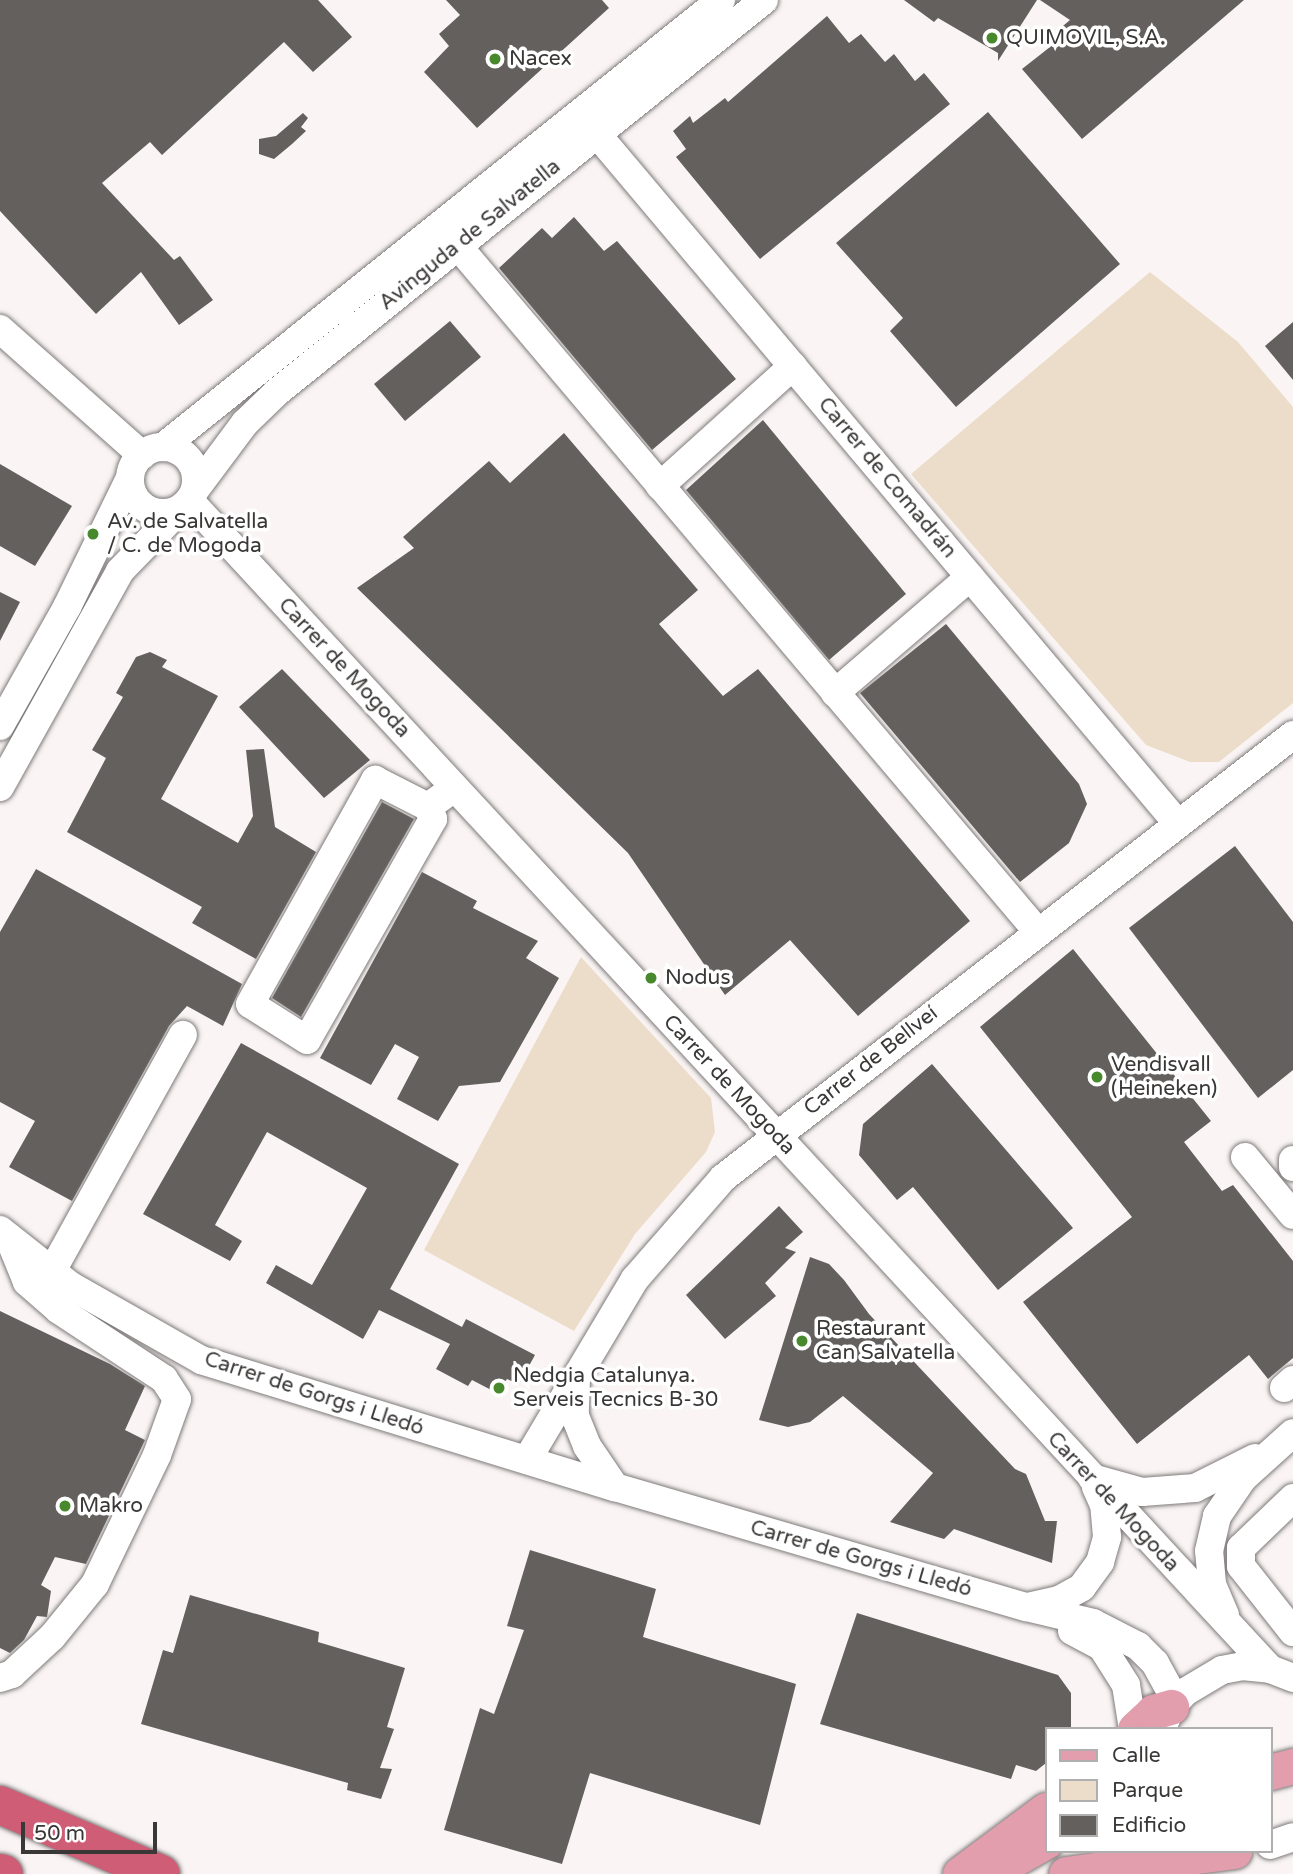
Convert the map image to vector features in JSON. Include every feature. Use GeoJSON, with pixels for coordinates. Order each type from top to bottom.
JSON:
{"type":"FeatureCollection","features":[{"type":"Feature","properties":{"kind":"highway"},"geometry":{"type":"LineString","coordinates":[[0,1805],[161,1874]]}},
{"type":"Feature","properties":{"kind":"main road"},"geometry":{"type":"LineString","coordinates":[[1136,1727],[1153,1712],[1170,1712]]}},
{"type":"Feature","properties":{"kind":"main road"},"geometry":{"type":"LineString","coordinates":[[1272,1771],[1293,1766]]}},
{"type":"Feature","properties":{"kind":"main road"},"geometry":{"type":"LineString","coordinates":[[960,1874],[1044,1811]]}},
{"type":"Feature","properties":{"kind":"main road"},"geometry":{"type":"LineString","coordinates":[[988,1874],[1044,1842]]}},
{"type":"Feature","properties":{"kind":"main road"},"geometry":{"type":"LineString","coordinates":[[1066,1874],[1219,1853]]}},
{"type":"Feature","properties":{"kind":"street","name":"Avinguda de Salvatella"},"geometry":{"type":"LineString","coordinates":[[0,726],[145,460],[720,0]]}},
{"type":"Feature","properties":{"kind":"street","name":"Avinguda de Salvatella"},"geometry":{"type":"LineString","coordinates":[[0,787],[120,571],[189,499],[245,424],[277,392],[764,0]]}},
{"type":"Feature","properties":{"kind":"street","name":"Carrer de Comadrán"},"geometry":{"type":"LineString","coordinates":[[596,133],[1178,824]]}},
{"type":"Feature","properties":{"kind":"street"},"geometry":{"type":"LineString","coordinates":[[457,245],[1038,932]]}},
{"type":"Feature","properties":{"kind":"street"},"geometry":{"type":"LineString","coordinates":[[0,329],[145,460],[187,457],[196,477],[189,499],[161,513],[146,508],[132,489],[145,460]]}},
{"type":"Feature","properties":{"kind":"street"},"geometry":{"type":"LineString","coordinates":[[660,486],[793,366]]}},
{"type":"Feature","properties":{"kind":"street","name":"Carrer de Mogoda"},"geometry":{"type":"LineString","coordinates":[[189,499],[1230,1628],[1281,1674]]}},
{"type":"Feature","properties":{"kind":"street"},"geometry":{"type":"LineString","coordinates":[[835,693],[970,577]]}},
{"type":"Feature","properties":{"kind":"street","name":"Carrer de Bellveí"},"geometry":{"type":"LineString","coordinates":[[527,1460],[576,1371],[635,1279],[723,1178],[1293,735]]}},
{"type":"Feature","properties":{"kind":"street"},"geometry":{"type":"LineString","coordinates":[[375,780],[428,807],[433,820],[307,1040],[250,1004],[375,780]]}},
{"type":"Feature","properties":{"kind":"street"},"geometry":{"type":"LineString","coordinates":[[428,807],[454,788]]}},
{"type":"Feature","properties":{"kind":"street"},"geometry":{"type":"LineString","coordinates":[[52,1271],[183,1035]]}},
{"type":"Feature","properties":{"kind":"street"},"geometry":{"type":"LineString","coordinates":[[1245,1157],[1293,1215]]}},
{"type":"Feature","properties":{"kind":"street"},"geometry":{"type":"LineString","coordinates":[[1293,1160],[1293,1167]]}},
{"type":"Feature","properties":{"kind":"street"},"geometry":{"type":"LineString","coordinates":[[0,1678],[12,1674],[52,1637],[95,1584],[157,1455],[177,1399],[164,1379],[59,1310],[27,1282],[4,1233]]}},
{"type":"Feature","properties":{"kind":"street","name":"Carrer de Gorgs i Lledó"},"geometry":{"type":"LineString","coordinates":[[4,1233],[52,1271],[201,1360],[615,1487],[1026,1608],[1093,1623],[1138,1646],[1155,1664],[1170,1712]]}},
{"type":"Feature","properties":{"kind":"street"},"geometry":{"type":"LineString","coordinates":[[576,1371],[575,1416],[587,1446],[615,1487]]}},
{"type":"Feature","properties":{"kind":"street"},"geometry":{"type":"LineString","coordinates":[[1091,1478],[1142,1492],[1195,1488],[1286,1439]]}},
{"type":"Feature","properties":{"kind":"street"},"geometry":{"type":"LineString","coordinates":[[1230,1628],[1212,1584],[1209,1551],[1217,1516],[1243,1478],[1286,1439]]}},
{"type":"Feature","properties":{"kind":"street"},"geometry":{"type":"LineString","coordinates":[[1026,1608],[1059,1600],[1082,1587],[1100,1562],[1107,1537],[1104,1505],[1091,1478]]}},
{"type":"Feature","properties":{"kind":"street"},"geometry":{"type":"LineString","coordinates":[[1293,1498],[1241,1548],[1241,1566],[1293,1632]]}},
{"type":"Feature","properties":{"kind":"street","name":"Carrer de Gorgs i Lledó"},"geometry":{"type":"LineString","coordinates":[[1026,1608],[1102,1647],[1126,1685],[1134,1727]]}},
{"type":"Feature","properties":{"kind":"street"},"geometry":{"type":"LineString","coordinates":[[1170,1712],[1202,1679],[1222,1670],[1241,1666],[1281,1674]]}},
{"type":"Feature","properties":{"kind":"green space"},"geometry":{"type":"Polygon","coordinates":[[[1150,272],[1238,342],[1293,407],[1293,703],[1219,762],[1190,762],[1146,745],[911,474],[1150,272]]]}},
{"type":"Feature","properties":{"kind":"green space"},"geometry":{"type":"Polygon","coordinates":[[[581,957],[711,1098],[715,1132],[706,1152],[635,1234],[574,1331],[424,1250],[581,957]]]}},
{"type":"Feature","properties":{"kind":"building"},"geometry":{"type":"Polygon","coordinates":[[[0,0],[318,0],[352,37],[313,72],[284,42],[162,155],[150,142],[102,183],[174,260],[180,256],[213,300],[179,325],[141,272],[96,314],[0,211],[0,0]]]}},
{"type":"Feature","properties":{"kind":"building","name":"Nacex"},"geometry":{"type":"Polygon","coordinates":[[[446,0],[602,0],[609,8],[477,128],[424,72],[449,46],[439,34],[460,15],[446,0]]]}},
{"type":"Feature","properties":{"kind":"building","name":"QUIMOVIL, S.A."},"geometry":{"type":"Polygon","coordinates":[[[904,0],[1037,0],[998,61],[998,53],[938,18],[934,22],[904,0]]]}},
{"type":"Feature","properties":{"kind":"building"},"geometry":{"type":"Polygon","coordinates":[[[1040,0],[1244,0],[1082,139],[1022,69],[1050,47],[1044,42],[1070,20],[1040,0]]]}},
{"type":"Feature","properties":{"kind":"building"},"geometry":{"type":"Polygon","coordinates":[[[827,16],[849,43],[861,34],[885,62],[894,54],[915,81],[924,73],[950,104],[760,259],[676,157],[686,149],[673,131],[690,116],[693,123],[725,98],[728,102],[827,16]]]}},
{"type":"Feature","properties":{"kind":"building"},"geometry":{"type":"Polygon","coordinates":[[[988,112],[1120,264],[956,407],[890,331],[903,318],[836,243],[988,112]]]}},
{"type":"Feature","properties":{"kind":"building"},"geometry":{"type":"Polygon","coordinates":[[[303,113],[308,118],[301,127],[306,131],[274,159],[259,154],[259,139],[276,136],[303,113]]]}},
{"type":"Feature","properties":{"kind":"building"},"geometry":{"type":"Polygon","coordinates":[[[574,217],[604,251],[617,241],[736,379],[652,450],[499,268],[542,228],[552,238],[574,217]]]}},
{"type":"Feature","properties":{"kind":"building"},"geometry":{"type":"Polygon","coordinates":[[[450,321],[481,357],[405,421],[374,384],[450,321]]]}},
{"type":"Feature","properties":{"kind":"building"},"geometry":{"type":"Polygon","coordinates":[[[1293,322],[1293,380],[1265,346],[1293,322]]]}},
{"type":"Feature","properties":{"kind":"building"},"geometry":{"type":"Polygon","coordinates":[[[763,420],[906,594],[829,660],[686,490],[763,420]]]}},
{"type":"Feature","properties":{"kind":"building"},"geometry":{"type":"Polygon","coordinates":[[[564,433],[698,590],[659,624],[723,696],[758,669],[970,921],[858,1016],[790,940],[725,995],[628,853],[357,588],[414,548],[403,537],[489,461],[510,483],[564,433]]]}},
{"type":"Feature","properties":{"kind":"building"},"geometry":{"type":"Polygon","coordinates":[[[0,464],[72,506],[35,566],[0,546],[0,464]]]}},
{"type":"Feature","properties":{"kind":"building"},"geometry":{"type":"Polygon","coordinates":[[[0,592],[20,602],[0,641],[0,592]]]}},
{"type":"Feature","properties":{"kind":"building"},"geometry":{"type":"Polygon","coordinates":[[[946,624],[1079,784],[1087,804],[1069,843],[1020,882],[860,693],[946,624]]]}},
{"type":"Feature","properties":{"kind":"building"},"geometry":{"type":"Polygon","coordinates":[[[150,652],[167,660],[162,667],[218,696],[161,799],[238,843],[253,816],[246,750],[264,749],[275,827],[316,852],[256,959],[192,923],[202,907],[67,832],[106,758],[92,750],[123,697],[116,693],[136,657],[150,652]]]}},
{"type":"Feature","properties":{"kind":"building"},"geometry":{"type":"Polygon","coordinates":[[[282,669],[370,760],[324,798],[239,707],[282,669]]]}},
{"type":"Feature","properties":{"kind":"building"},"geometry":{"type":"Polygon","coordinates":[[[382,802],[414,819],[301,1017],[272,998],[382,802]]]}},
{"type":"Feature","properties":{"kind":"building"},"geometry":{"type":"Polygon","coordinates":[[[1235,846],[1293,922],[1293,1070],[1258,1098],[1129,928],[1235,846]]]}},
{"type":"Feature","properties":{"kind":"building"},"geometry":{"type":"Polygon","coordinates":[[[36,869],[242,984],[223,1026],[187,1006],[169,1026],[72,1201],[9,1167],[35,1121],[0,1102],[0,932],[36,869]]]}},
{"type":"Feature","properties":{"kind":"building"},"geometry":{"type":"Polygon","coordinates":[[[422,872],[477,901],[473,908],[538,941],[526,958],[559,978],[500,1082],[459,1086],[438,1121],[397,1099],[419,1057],[395,1044],[371,1085],[320,1058],[422,872]]]}},
{"type":"Feature","properties":{"kind":"building"},"geometry":{"type":"Polygon","coordinates":[[[1073,949],[1211,1121],[1184,1142],[1222,1191],[1233,1185],[1293,1261],[1293,1358],[1268,1379],[1249,1355],[1137,1444],[1023,1302],[1132,1217],[980,1027],[1073,949]]]}},
{"type":"Feature","properties":{"kind":"building"},"geometry":{"type":"Polygon","coordinates":[[[241,1043],[459,1164],[390,1289],[462,1327],[466,1319],[535,1355],[519,1384],[507,1379],[497,1393],[472,1380],[468,1386],[436,1369],[450,1344],[379,1310],[363,1339],[266,1283],[276,1265],[312,1285],[367,1188],[267,1132],[215,1225],[242,1241],[230,1261],[143,1214],[241,1043]]]}},
{"type":"Feature","properties":{"kind":"building"},"geometry":{"type":"Polygon","coordinates":[[[932,1064],[1073,1228],[998,1290],[913,1187],[897,1200],[859,1155],[863,1124],[932,1064]]]}},
{"type":"Feature","properties":{"kind":"building"},"geometry":{"type":"Polygon","coordinates":[[[779,1206],[803,1232],[785,1248],[796,1252],[765,1283],[776,1296],[725,1339],[686,1295],[779,1206]]]}},
{"type":"Feature","properties":{"kind":"building"},"geometry":{"type":"Polygon","coordinates":[[[810,1257],[829,1264],[869,1314],[1015,1469],[1026,1474],[1045,1521],[1057,1521],[1052,1563],[954,1529],[944,1539],[890,1522],[933,1473],[843,1396],[810,1422],[788,1427],[759,1420],[810,1257]]]}},
{"type":"Feature","properties":{"kind":"building","name":"Makro"},"geometry":{"type":"Polygon","coordinates":[[[0,1311],[110,1364],[145,1386],[125,1430],[145,1440],[86,1564],[55,1557],[41,1585],[51,1591],[47,1617],[37,1616],[24,1640],[10,1653],[0,1648],[0,1311]]]}},
{"type":"Feature","properties":{"kind":"building"},"geometry":{"type":"Polygon","coordinates":[[[530,1550],[656,1589],[643,1637],[796,1684],[760,1825],[590,1773],[562,1864],[444,1830],[480,1708],[494,1714],[524,1630],[507,1626],[530,1550]]]}},
{"type":"Feature","properties":{"kind":"building"},"geometry":{"type":"Polygon","coordinates":[[[190,1595],[319,1632],[318,1642],[405,1668],[387,1727],[394,1729],[380,1768],[392,1769],[381,1799],[347,1790],[348,1783],[141,1724],[163,1650],[173,1653],[190,1595]]]}},
{"type":"Feature","properties":{"kind":"building"},"geometry":{"type":"Polygon","coordinates":[[[857,1613],[1058,1675],[1071,1693],[1071,1727],[1044,1727],[1044,1765],[1036,1771],[1016,1765],[1011,1779],[820,1724],[857,1613]]]}},
{"type":"Feature","properties":{"kind":"place","name":"QUIMOVIL, S.A."},"geometry":{"type":"Point","coordinates":[992,38]}},
{"type":"Feature","properties":{"kind":"place","name":"Nacex"},"geometry":{"type":"Point","coordinates":[495,59]}},
{"type":"Feature","properties":{"kind":"place","name":"Av. de Salvatella / C. de Mogoda"},"geometry":{"type":"Point","coordinates":[93,534]}},
{"type":"Feature","properties":{"kind":"place","name":"Nodus"},"geometry":{"type":"Point","coordinates":[651,978]}},
{"type":"Feature","properties":{"kind":"place","name":"Vendisvall (Heineken)"},"geometry":{"type":"Point","coordinates":[1097,1077]}},
{"type":"Feature","properties":{"kind":"place","name":"Restaurant Can Salvatella"},"geometry":{"type":"Point","coordinates":[802,1341]}},
{"type":"Feature","properties":{"kind":"place","name":"Nedgia Catalunya. Serveis Tecnics B-30"},"geometry":{"type":"Point","coordinates":[499,1388]}},
{"type":"Feature","properties":{"kind":"place","name":"Makro"},"geometry":{"type":"Point","coordinates":[65,1506]}}]}
